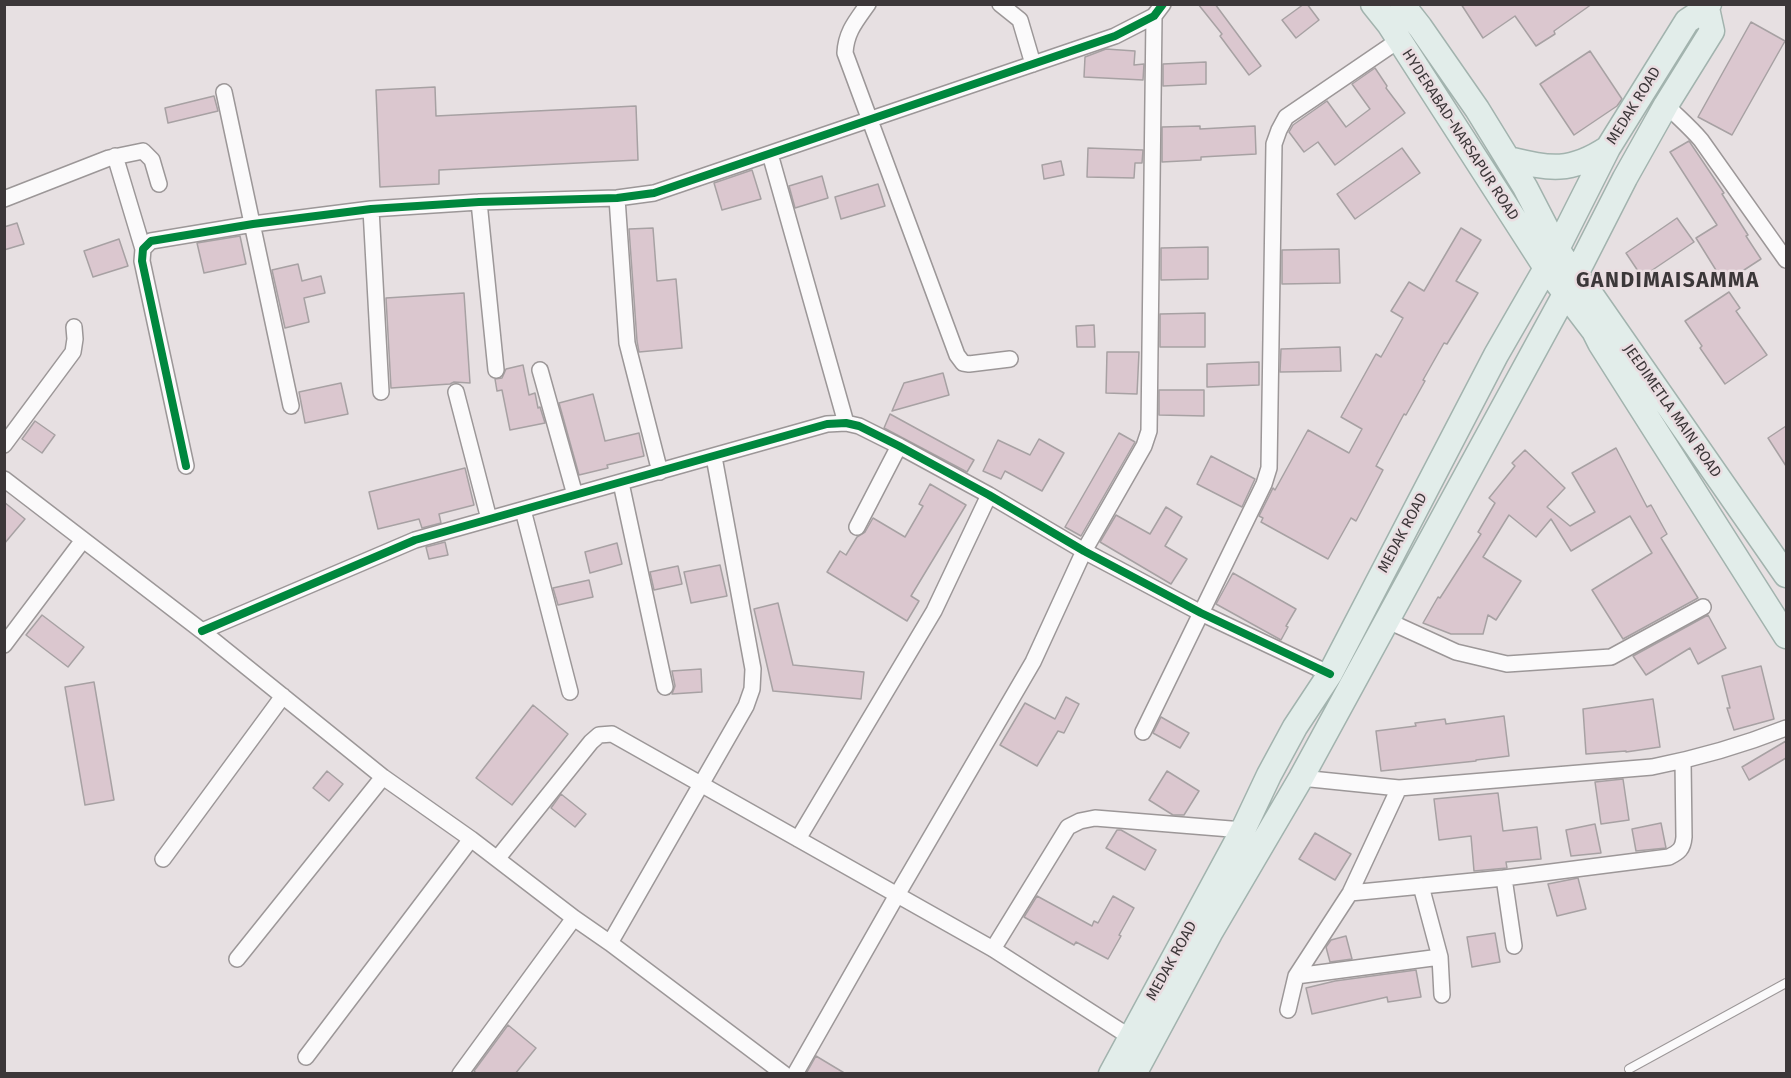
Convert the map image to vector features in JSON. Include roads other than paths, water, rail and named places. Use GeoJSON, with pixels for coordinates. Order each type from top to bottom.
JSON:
{"type":"FeatureCollection","features":[{"type":"Feature","properties":{"kind":"main road","name":"HYDERABAD-NARSAPUR ROAD"},"geometry":{"type":"LineString","coordinates":[[1373,4],[1551,258]]}},
{"type":"Feature","properties":{"kind":"main road","name":"HYDERABAD-NARSAPUR ROAD"},"geometry":{"type":"LineString","coordinates":[[1402,4],[1427,36],[1525,187],[1551,258]]}},
{"type":"Feature","properties":{"kind":"main road"},"geometry":{"type":"LineString","coordinates":[[1134,1074],[1210,933],[1301,778],[1570,284],[1625,178],[1666,105],[1712,31],[1708,6]]}},
{"type":"Feature","properties":{"kind":"main road","name":"MEDAK ROAD"},"geometry":{"type":"LineString","coordinates":[[1111,1074],[1243,830],[1295,727],[1330,674],[1496,355],[1551,258],[1608,148],[1687,21],[1708,6]]}},
{"type":"Feature","properties":{"kind":"main road"},"geometry":{"type":"LineString","coordinates":[[1508,159],[1557,167],[1581,164],[1608,148]]}},
{"type":"Feature","properties":{"kind":"main road"},"geometry":{"type":"LineString","coordinates":[[1551,258],[1570,284]]}},
{"type":"Feature","properties":{"kind":"main road","name":"JEEDIMETLA MAIN ROAD"},"geometry":{"type":"LineString","coordinates":[[1570,284],[1600,343],[1786,636]]}},
{"type":"Feature","properties":{"kind":"main road","name":"JEEDIMETLA MAIN ROAD"},"geometry":{"type":"LineString","coordinates":[[1570,284],[1590,293],[1786,575]]}},
{"type":"Feature","properties":{"kind":"main road"},"geometry":{"type":"LineString","coordinates":[[1257,800],[1280,814]]}},
{"type":"Feature","properties":{"kind":"street"},"geometry":{"type":"LineString","coordinates":[[868,4],[848,34],[845,53],[957,355],[963,363],[969,364],[1010,359]]}},
{"type":"Feature","properties":{"kind":"street"},"geometry":{"type":"LineString","coordinates":[[1000,4],[1020,20],[1033,64]]}},
{"type":"Feature","properties":{"kind":"street"},"geometry":{"type":"LineString","coordinates":[[143,249],[152,241],[253,224],[371,209],[479,202],[617,198],[654,193],[1115,36],[1159,10]]}},
{"type":"Feature","properties":{"kind":"street"},"geometry":{"type":"LineString","coordinates":[[795,1074],[1033,663],[1084,551],[1144,447],[1149,431],[1159,10]]}},
{"type":"Feature","properties":{"kind":"street"},"geometry":{"type":"LineString","coordinates":[[1143,732],[1264,484],[1269,468],[1274,144],[1279,130],[1286,117],[1399,40]]}},
{"type":"Feature","properties":{"kind":"street"},"geometry":{"type":"LineString","coordinates":[[224,92],[291,406]]}},
{"type":"Feature","properties":{"kind":"street"},"geometry":{"type":"LineString","coordinates":[[1666,105],[1701,140],[1786,260]]}},
{"type":"Feature","properties":{"kind":"street"},"geometry":{"type":"LineString","coordinates":[[4,199],[115,156],[143,151],[152,160],[159,184]]}},
{"type":"Feature","properties":{"kind":"street"},"geometry":{"type":"LineString","coordinates":[[770,154],[846,423]]}},
{"type":"Feature","properties":{"kind":"street"},"geometry":{"type":"LineString","coordinates":[[115,156],[143,249],[142,261],[186,466]]}},
{"type":"Feature","properties":{"kind":"street"},"geometry":{"type":"LineString","coordinates":[[617,198],[627,343],[660,472]]}},
{"type":"Feature","properties":{"kind":"street"},"geometry":{"type":"LineString","coordinates":[[479,202],[496,370]]}},
{"type":"Feature","properties":{"kind":"street"},"geometry":{"type":"LineString","coordinates":[[371,209],[381,392]]}},
{"type":"Feature","properties":{"kind":"street"},"geometry":{"type":"LineString","coordinates":[[4,444],[73,352],[74,327]]}},
{"type":"Feature","properties":{"kind":"street"},"geometry":{"type":"LineString","coordinates":[[540,370],[576,495]]}},
{"type":"Feature","properties":{"kind":"street"},"geometry":{"type":"LineString","coordinates":[[456,392],[489,519]]}},
{"type":"Feature","properties":{"kind":"street"},"geometry":{"type":"LineString","coordinates":[[202,631],[415,540],[827,424],[846,423],[859,426],[899,446],[989,495],[1084,551],[1201,613],[1330,674]]}},
{"type":"Feature","properties":{"kind":"street"},"geometry":{"type":"LineString","coordinates":[[857,527],[899,446]]}},
{"type":"Feature","properties":{"kind":"street"},"geometry":{"type":"LineString","coordinates":[[610,943],[699,784],[746,706],[752,689],[753,669],[714,457]]}},
{"type":"Feature","properties":{"kind":"street"},"geometry":{"type":"LineString","coordinates":[[4,479],[202,631],[383,777],[471,839],[784,1074]]}},
{"type":"Feature","properties":{"kind":"street"},"geometry":{"type":"LineString","coordinates":[[621,483],[665,687]]}},
{"type":"Feature","properties":{"kind":"street"},"geometry":{"type":"LineString","coordinates":[[798,839],[934,611],[989,495]]}},
{"type":"Feature","properties":{"kind":"street"},"geometry":{"type":"LineString","coordinates":[[523,510],[570,692]]}},
{"type":"Feature","properties":{"kind":"street"},"geometry":{"type":"LineString","coordinates":[[4,645],[83,540]]}},
{"type":"Feature","properties":{"kind":"street"},"geometry":{"type":"LineString","coordinates":[[1386,620],[1456,652],[1508,664],[1611,657],[1703,608]]}},
{"type":"Feature","properties":{"kind":"street"},"geometry":{"type":"LineString","coordinates":[[163,859],[283,696]]}},
{"type":"Feature","properties":{"kind":"street"},"geometry":{"type":"LineString","coordinates":[[1301,778],[1400,788],[1652,767],[1742,745],[1786,728]]}},
{"type":"Feature","properties":{"kind":"street"},"geometry":{"type":"LineString","coordinates":[[497,859],[591,742],[599,735],[612,734],[993,949],[1130,1037]]}},
{"type":"Feature","properties":{"kind":"street"},"geometry":{"type":"LineString","coordinates":[[1350,893],[1504,878],[1669,857],[1683,847],[1683,761]]}},
{"type":"Feature","properties":{"kind":"street"},"geometry":{"type":"LineString","coordinates":[[237,959],[383,777]]}},
{"type":"Feature","properties":{"kind":"street"},"geometry":{"type":"LineString","coordinates":[[1288,1010],[1296,976],[1350,893],[1400,788]]}},
{"type":"Feature","properties":{"kind":"street"},"geometry":{"type":"LineString","coordinates":[[993,949],[1068,827],[1080,820],[1095,818],[1243,830]]}},
{"type":"Feature","properties":{"kind":"street"},"geometry":{"type":"LineString","coordinates":[[306,1057],[471,839]]}},
{"type":"Feature","properties":{"kind":"street"},"geometry":{"type":"LineString","coordinates":[[1504,878],[1514,946]]}},
{"type":"Feature","properties":{"kind":"street"},"geometry":{"type":"LineString","coordinates":[[1420,886],[1440,957],[1442,995]]}},
{"type":"Feature","properties":{"kind":"street"},"geometry":{"type":"LineString","coordinates":[[460,1074],[574,918]]}},
{"type":"Feature","properties":{"kind":"street"},"geometry":{"type":"LineString","coordinates":[[1296,976],[1440,957]]}},
{"type":"Feature","properties":{"kind":"lane"},"geometry":{"type":"LineString","coordinates":[[1629,1069],[1786,983]]}},
{"type":"Feature","properties":{"kind":"district","name":"GANDIMAISAMMA"},"geometry":{"type":"Point","coordinates":[1668,281]}}]}
